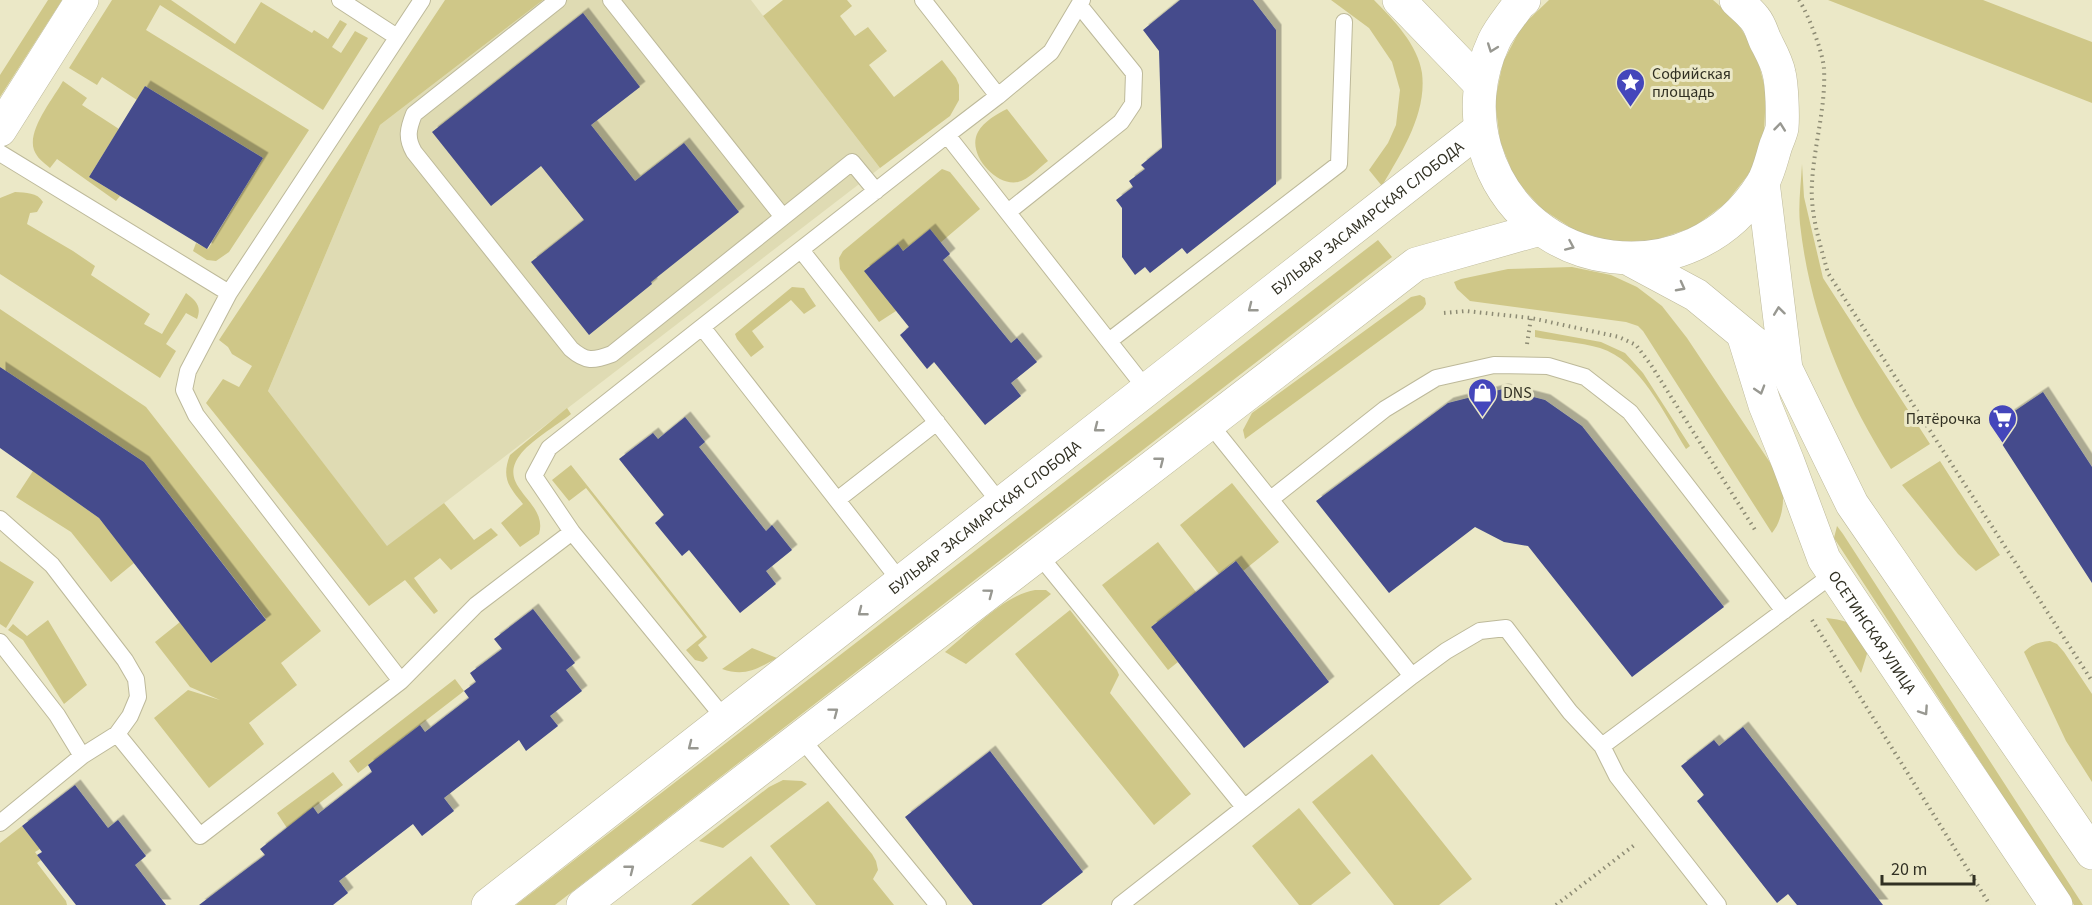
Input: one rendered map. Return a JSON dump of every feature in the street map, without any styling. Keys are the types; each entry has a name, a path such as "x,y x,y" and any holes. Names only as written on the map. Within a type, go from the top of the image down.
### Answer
{"street":[{"path":"0,130 82,0"},
{"path":"1399,0 1480,84"},
{"path":"1422,0 1480,84"},
{"path":"1524,0 1494,41 1480,84 1480,129 1491,168 1511,202 1540,229 1582,252 1629,259 1670,254 1707,239 1739,214 1763,182 1782,129 1779,72 1756,21 1736,0"},
{"name":"БУЛЬВАР ЗАСАМАРСКАЯ СЛОБОДА","path":"488,905 1480,129"},
{"path":"1763,182 1786,369 1852,504 2092,853"},
{"path":"583,905 1416,264 1540,229"},
{"path":"1629,259 1696,294 1786,369"},
{"name":"ОСЕТИНСКАЯ УЛИЦА","path":"1743,334 1765,405 1832,575 2056,905"}],"lane":[{"path":"340,0 397,37"},
{"path":"401,681 196,415 184,390 188,371 229,293 422,0"},
{"path":"558,0 414,114 407,130 409,143 414,152 571,349 581,358 597,360 612,354 852,162 876,191"},
{"path":"611,0 783,217"},
{"path":"923,0 998,96"},
{"path":"725,719 572,532 534,476 549,448 1051,52 1080,3 1134,74 1132,104 1121,122 1008,212"},
{"path":"1109,341 1339,165 1344,22"},
{"path":"947,135 1147,390"},
{"path":"0,153 229,293"},
{"path":"801,250 1001,504"},
{"path":"702,327 901,582"},
{"path":"1271,499 1385,410 1436,378 1494,365 1548,366 1585,377 1630,412 1784,611"},
{"path":"837,500 937,422"},
{"path":"1209,423 1412,676"},
{"path":"0,519 52,565 125,660 136,679 138,697 130,716 117,734 82,756 0,823"},
{"path":"117,734 200,836 401,681 476,605 572,532"},
{"path":"1040,555 1244,807"},
{"path":"1602,746 1832,575"},
{"path":"1120,905 1446,651 1480,631 1506,628 1570,712 1602,746 1617,776 1718,905"},
{"path":"0,642 57,715 82,756"},
{"path":"800,737 938,905"}],"path":[{"path":"1799,0 1807,13 1824,67 1821,120 1812,183 1814,223 1828,273 2092,681"},
{"path":"1556,905 1637,843"}],"shaded area":[{"path":"48,0 62,0 0,97 0,75"},
{"path":"112,0 171,0 235,44 261,2 312,33 314,30 328,39 340,20 347,24 332,47 341,53 355,31 368,38 323,110 160,5 146,30 309,130 229,252 216,261 207,260 193,251 196,243 208,249 263,158 145,86 137,100 102,77 97,85 69,68"},
{"path":"445,0 543,0 380,125 268,391 387,546 444,503 474,540 491,528 498,535 451,570 440,558 414,578 438,611 434,614 405,580 369,606 206,403 223,379 239,387 252,366 232,354 228,347 219,340"},
{"path":"543,0 751,0 880,168 387,547 268,391 380,125"},
{"path":"783,0 847,0 852,6 840,16 855,36 868,27 887,51 869,65 894,97 942,60 959,85 959,100 950,116 880,168 763,16"},
{"path":"1331,0 1374,0 1404,33 1420,63 1422,88 1417,118 1382,186 1369,170 1388,143 1396,125 1400,90 1392,62 1369,28"},
{"name":"Софийская площадь","path":"1549,0 1713,0 1735,19 1756,53 1766,92 1764,133 1751,171 1726,203 1694,227 1655,240 1615,242 1576,231 1542,209 1515,179 1500,141 1495,101 1503,62 1522,26"},
{"path":"1828,0 1983,0 2092,42 2092,103"},
{"path":"63,81 87,98 82,105 119,129 89,177 120,196 116,201 57,159 50,168 34,150 34,133 37,124"},
{"path":"1007,109 1048,161 1030,176 1018,182 1009,182 993,174 985,167 976,149 975,140 980,128 991,118"},
{"path":"1802,164 1804,197 1823,278 1930,444 1891,469 1844,382 1821,321 1812,290 1800,224"},
{"path":"942,169 950,172 980,209 940,243 929,230 903,251 898,245 896,311 879,322 840,269 839,258 843,251"},
{"path":"15,192 34,195 43,202 37,212 30,213 27,224 95,266 91,275 150,314 144,324 162,334 186,293 195,301 199,311 197,319 186,313 166,344 176,351 160,378 0,274 0,198"},
{"path":"1378,240 1392,257 555,905 516,905"},
{"path":"1572,267 1611,275 1637,287 1662,306 1687,338 1781,479 1782,507 1779,521 1772,533 1638,326 1626,322 1470,301 1457,289 1454,282 1508,269"},
{"path":"792,287 804,288 816,306 804,314 791,300 752,331 764,347 751,357 735,334"},
{"path":"1420,295 1425,298 1426,304 1423,309 1245,439 1243,430 1252,413 1411,297"},
{"path":"0,309 146,407 321,631 281,663 297,685 249,723 264,744 209,788 154,718 188,690 220,700 190,687 155,642 180,622 211,663 266,619 144,462 0,367"},
{"path":"1535,330 1601,342 1625,353 1643,373 1690,446 1686,449 1660,405 1639,376 1614,354 1584,344 1535,337"},
{"path":"567,408 571,414 530,445 520,455 514,467 514,477 518,486 537,512 540,522 539,534 520,547 501,523 523,504 508,482 507,463 510,455"},
{"path":"1940,461 2000,555 1976,571 1958,554 1902,485"},
{"path":"571,465 707,637 698,645 708,658 703,662 695,660 686,650 703,636 586,488 569,501 552,480"},
{"path":"33,471 99,518 134,563 111,582 71,532 16,497"},
{"path":"1232,483 1279,542 1243,571 1235,561 1219,574 1180,525"},
{"path":"1837,526 2083,905 2074,905 1834,538"},
{"path":"1158,542 1196,592 1151,627 1178,662 1168,670 1102,585"},
{"path":"0,561 34,582 6,628 0,624"},
{"path":"1046,590 1051,594 966,664 945,652 999,607 1023,593"},
{"path":"1070,610 1117,670 1119,675 1110,693 1191,794 1154,825 1015,654"},
{"path":"1826,618 1851,624 1871,641 1861,673"},
{"path":"48,620 87,685 64,704 23,640 8,630 13,624 27,636"},
{"path":"2050,641 2057,644 2064,652 2092,694 2092,782 2066,741 2024,652 2036,644"},
{"path":"752,648 777,658 744,672 722,669"},
{"path":"455,679 464,691 358,773 349,761"},
{"path":"1372,754 1472,879 1439,905 1394,905 1312,802"},
{"path":"333,772 343,785 287,828 277,813"},
{"path":"783,780 802,781 807,784 723,848 699,841 769,787"},
{"path":"828,801 872,854 878,870 873,879 894,905 816,905 770,846"},
{"path":"1299,808 1351,873 1311,905 1299,905 1252,846"},
{"path":"22,826 40,849 35,852 41,860 37,863 67,905 0,905 0,843"},
{"path":"751,856 790,905 691,905"}],"building":[{"path":"1180,0 1253,0 1276,30 1276,184 1187,254 1182,248 1150,273 1145,267 1135,275 1122,257 1122,208 1116,200 1133,187 1129,181 1145,169 1141,165 1162,148 1159,51 1143,30"},
{"path":"583,13 640,87 591,125 635,181 684,143 739,212 589,335 531,262 584,220 541,166 491,206 432,132"},
{"path":"145,86 263,158 207,249 89,177"},
{"path":"930,229 950,254 943,260 1011,343 1017,338 1037,362 1011,383 1021,396 985,425 934,362 927,369 900,335 909,327 864,271 898,244 903,251"},
{"path":"0,367 144,462 266,620 211,663 99,518 0,448"},
{"path":"1503,389 1545,400 1582,426 1724,607 1632,677 1528,546 1504,542 1475,527 1389,593 1316,501 1448,403"},
{"path":"2043,392 2092,467 2092,583 1991,427"},
{"path":"685,417 705,442 699,447 766,531 772,525 792,550 766,571 776,584 740,613 689,550 682,556 655,523 664,515 619,459 653,433 658,439"},
{"path":"1236,561 1329,682 1244,748 1151,627"},
{"path":"533,609 575,663 566,670 582,691 550,716 558,726 526,751 519,740 444,798 454,811 422,836 413,824 339,881 348,893 333,905 199,905 265,855 260,849 313,807 318,814 372,772 368,765 420,725 425,732 469,698 464,691 476,682 470,673 502,649 494,639"},
{"path":"1743,727 1883,905 1797,905 1788,894 1777,903 1697,801 1704,795 1681,766 1714,740 1719,746"},
{"path":"990,751 1083,872 1041,905 973,905 905,817"},
{"path":"75,785 108,828 118,820 146,856 135,865 166,905 76,905 37,855 42,852 22,826"}],"place":[{"name":"Софийская площадь","path":"1631,108"},
{"name":"DNS","path":"1482,418"},
{"name":"Пятёрочка","path":"2002,444"}]}
